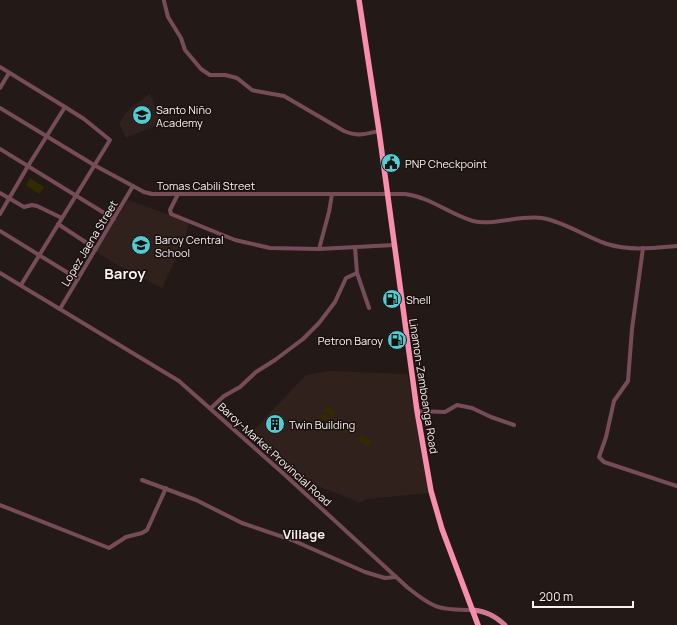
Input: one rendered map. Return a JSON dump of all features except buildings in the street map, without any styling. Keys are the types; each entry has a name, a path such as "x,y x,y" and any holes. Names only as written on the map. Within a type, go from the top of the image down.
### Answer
{"highway":[{"name":"Linamon-Zamboanga Road","path":"359,0 379,131 417,412 434,502 442,529 478,625"}],"main road":[{"path":"472,610 490,614 505,625"}],"street":[{"path":"164,0 168,17 181,38 185,50 204,72 237,78 252,90 271,95 284,96 353,135 379,131"},
{"path":"0,67 84,118 110,140 21,285"},
{"path":"0,88 9,73"},
{"path":"0,214 65,107"},
{"name":"Tomas Cabili Street","path":"0,108 94,165 144,192 152,194 405,194 420,197 473,221 486,223 527,217 544,219 612,245 643,248 677,246"},
{"path":"0,149 114,219"},
{"name":"Lopez Jaena Street","path":"60,309 133,186"},
{"path":"0,193 24,207 32,204 62,218"},
{"path":"178,194 170,210 171,214 235,240 270,248 319,249 394,244"},
{"path":"319,249 329,212 332,194"},
{"path":"58,224 96,249"},
{"path":"0,231 78,279"},
{"path":"355,247 357,273 368,308"},
{"path":"643,248 632,329 628,381 614,400 606,437 599,457 604,462 677,486"},
{"name":"Baroy-Market Provincial Road","path":"0,273 179,381 211,408 411,591 432,606 450,610 472,610"},
{"path":"211,408 224,396 240,386 256,372 303,339 319,323 335,302 346,278 357,273"},
{"path":"417,412 445,412 457,405 472,408 491,417 514,425"},
{"path":"142,480 196,500 242,523 292,540 366,572 385,578 396,577"},
{"path":"0,505 109,548 126,537 142,533 147,530 166,488"}],"shaded area":[{"name":"Santo Niño Academy","path":"150,94 162,123 126,138 119,123 130,108"},
{"path":"30,178 44,187 39,194 26,185"},
{"name":"Baroy Central School","path":"128,200 189,222 185,239 162,288 96,252"},
{"path":"330,371 408,374 428,493 367,499 359,503 289,475 248,436 306,375"},
{"path":"326,406 336,412 333,417 323,411"},
{"path":"322,413 332,419 329,423 319,417"},
{"path":"341,422 352,428 348,434 337,428"},
{"path":"361,435 372,441 369,447 358,440"}],"place":[{"name":"Santo Niño Academy","path":"142,115"},
{"name":"PNP Checkpoint","path":"391,163"},
{"name":"Baroy Central School","path":"141,245"},
{"name":"Shell","path":"392,299"},
{"name":"Petron Baroy","path":"397,340"},
{"name":"Twin Building","path":"275,424"}],"district":[{"name":"Baroy","path":"125,273"},
{"name":"Village","path":"304,534"}]}
